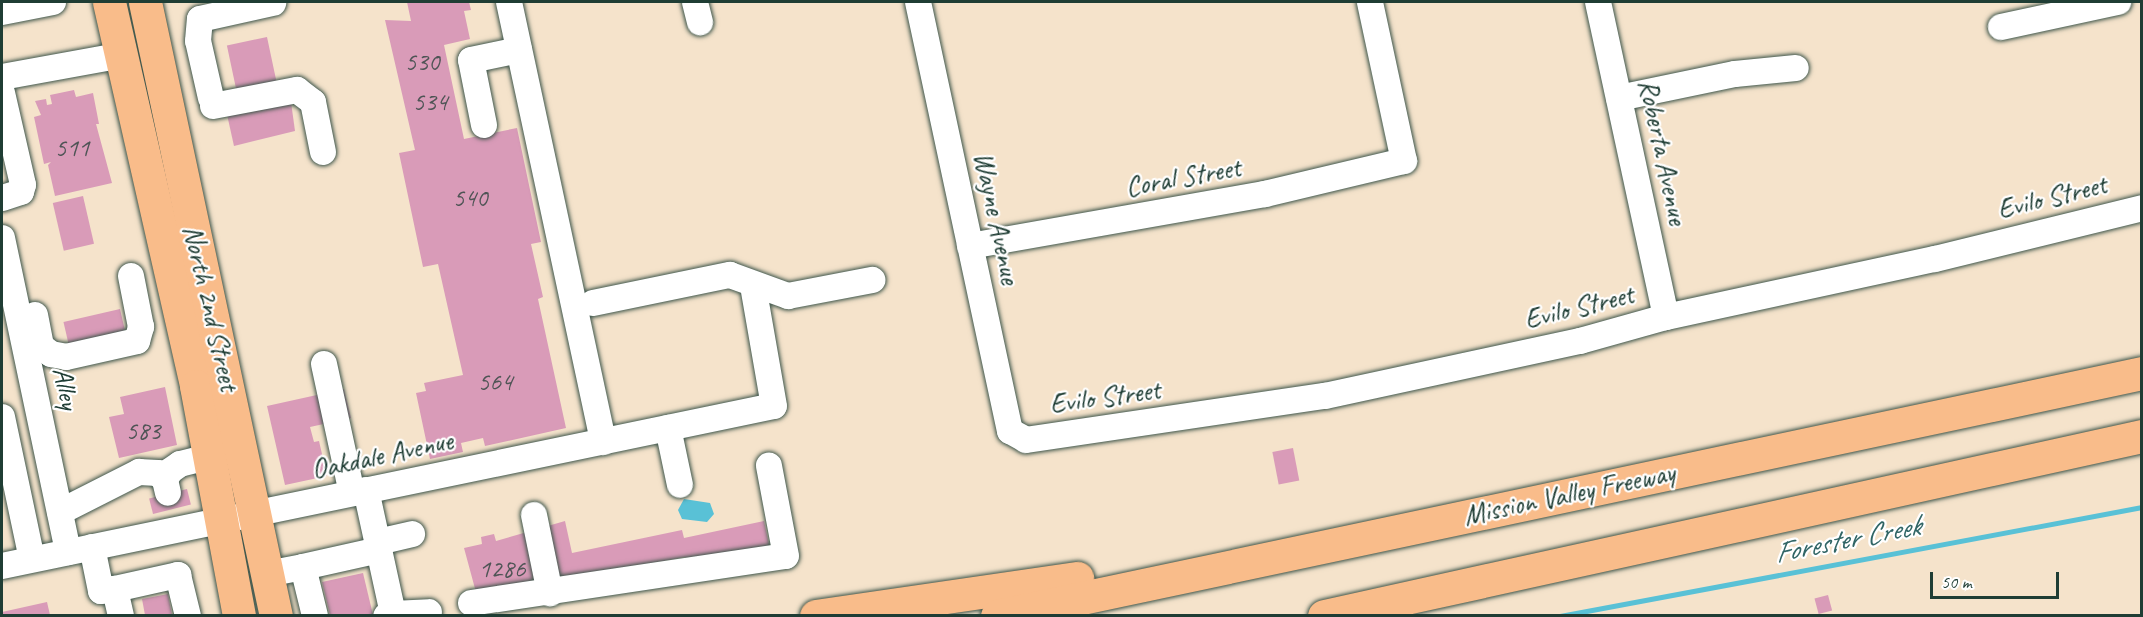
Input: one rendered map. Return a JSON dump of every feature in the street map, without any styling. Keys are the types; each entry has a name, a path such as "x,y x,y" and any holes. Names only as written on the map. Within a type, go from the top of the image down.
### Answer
{"main road":[{"name":"North 2nd Street","path":"109,2 123,55 209,457 239,615"},
{"name":"North 2nd Street","path":"145,2 276,615"},
{"name":"Mission Valley Freeway","path":"997,615 2142,373"},
{"path":"1324,615 2142,436"},
{"path":"816,615 1123,571 1186,574"},
{"path":"1356,615 1425,594"}],"street":[{"path":"2,12 51,2"},
{"path":"509,2 603,442"},
{"name":"Wayne Avenue","path":"918,2 1010,431 1026,440"},
{"name":"Coral Street","path":"970,246 1265,194 1404,161 1370,2"},
{"name":"Roberta Avenue","path":"1598,2 1666,317"},
{"path":"2001,27 2118,2"},
{"path":"273,3 200,19 198,41 212,102 297,90 313,102 323,152"},
{"path":"484,125 471,60 519,50"},
{"path":"2,77 123,55"},
{"path":"1618,98 1735,74 1796,68"},
{"path":"2,93 23,185 21,192 2,198"},
{"name":"Evilo Street","path":"1026,440 1325,396 1580,341 1666,317 1935,259 2142,207"},
{"name":"Alley","path":"2,238 60,512 101,591 115,589"},
{"path":"593,303 730,275 753,286 788,296 872,280"},
{"path":"32,297 41,346 51,354 66,357 138,341 141,327 131,276"},
{"name":"Oakdale Avenue","path":"2,566 80,549 170,503 221,520 774,406 753,286"},
{"path":"324,364 359,492 379,546 390,615 429,612"},
{"path":"2,417 32,559"},
{"path":"668,428 680,484"},
{"path":"170,503 170,471 180,464 209,457"},
{"path":"471,603 786,556 769,466"},
{"path":"60,512 139,472 149,470 170,503"},
{"path":"534,515 550,593"},
{"path":"267,574 303,567 379,546 412,534"},
{"path":"303,567 315,615"},
{"path":"121,615 115,589 178,575 188,615"}],"water":[{"path":"684,499 710,503 714,514 707,522 682,519 678,510"}],"building":[{"path":"407,2 469,2 471,10 464,11 470,39 444,45 464,139 517,128 541,242 531,244 543,297 538,299 566,428 485,446 483,438 461,443 463,452 430,459 416,393 426,391 424,383 463,375 438,264 423,267 399,153 415,150 385,20 411,21"},
{"path":"267,37 277,84 237,92 227,46"},
{"path":"74,90 76,97 93,93 99,124 96,124 112,183 55,196 48,165 51,162 44,164 34,117 41,115 35,101 46,99 47,105 52,104 50,95"},
{"path":"291,102 295,131 234,146 226,110"},
{"path":"83,196 94,244 64,251 53,203"},
{"path":"120,309 127,340 71,353 63,322"},
{"path":"165,387 177,445 119,458 109,417 124,414 120,397"},
{"path":"344,389 351,418 310,427 314,442 319,441 327,476 285,485 267,406"},
{"path":"1293,448 1299,480 1279,484 1272,452"},
{"path":"187,489 191,505 153,514 149,498"},
{"path":"565,521 572,553 682,530 684,538 764,521 770,549 686,566 685,557 477,596 464,548 482,544 481,537 494,534 496,541"},
{"path":"363,573 373,615 330,615 322,582"},
{"path":"168,594 172,615 145,615 142,599"},
{"path":"1828,595 1832,610 1819,614 1814,599"},
{"path":"47,602 50,615 2,615 2,612"}],"waterway":[{"name":"Forester Creek","path":"1560,616 2142,507"}]}
